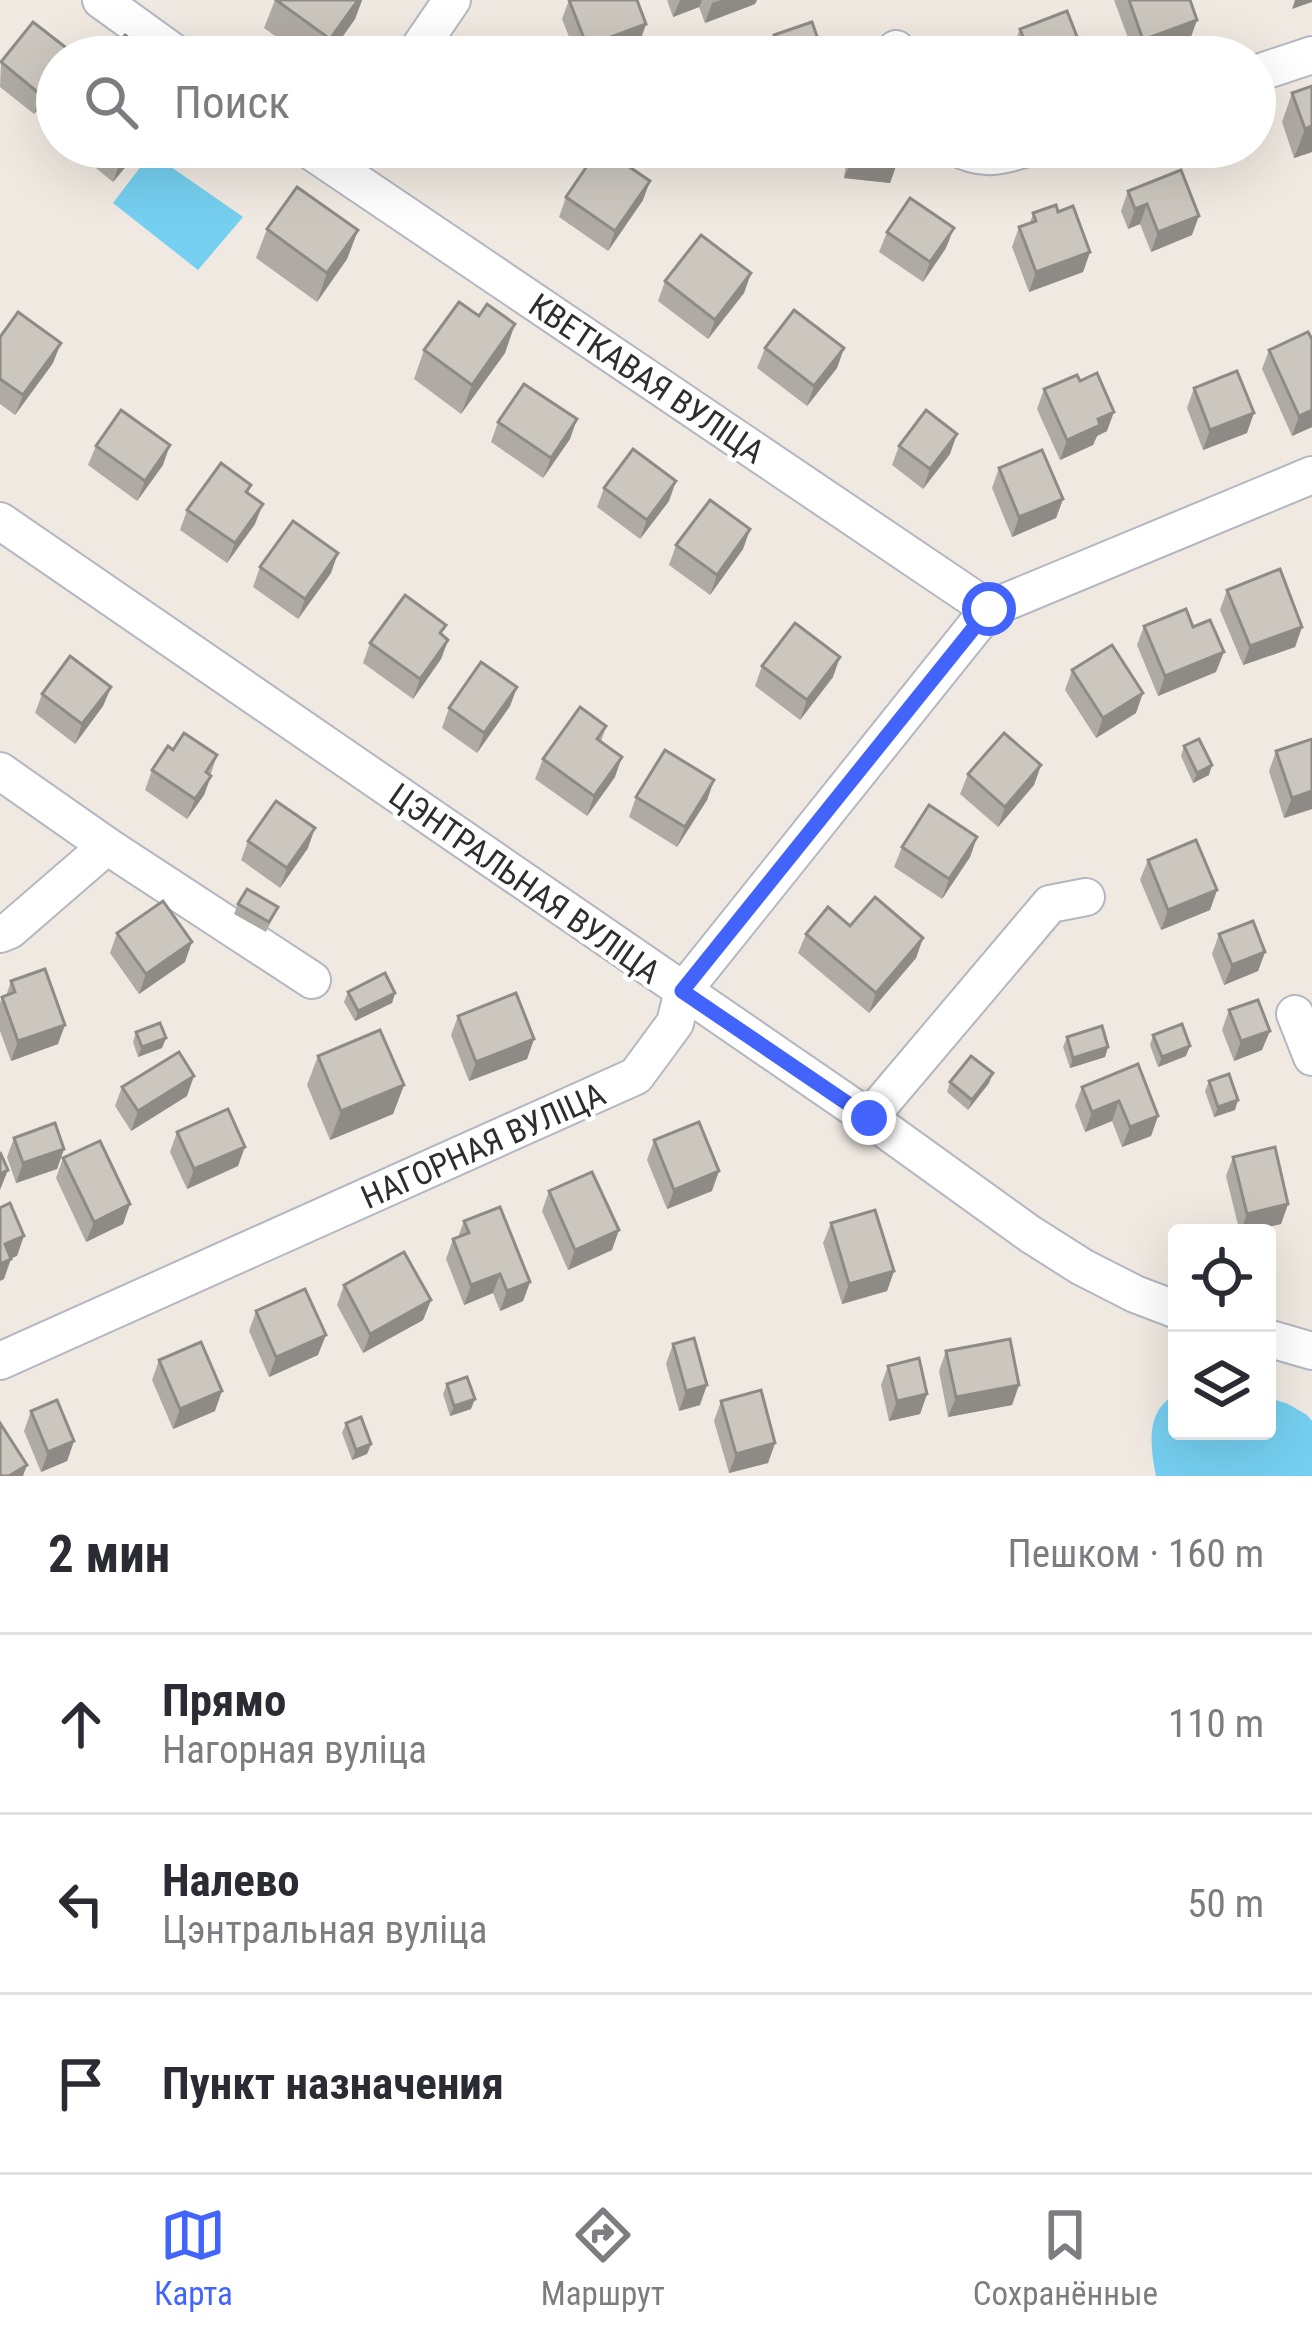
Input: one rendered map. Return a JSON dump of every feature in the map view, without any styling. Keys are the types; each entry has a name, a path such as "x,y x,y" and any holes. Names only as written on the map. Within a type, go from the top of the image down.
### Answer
{"street":[{"path":"101,0 151,36"},
{"path":"427,36 452,0"},
{"path":"1276,67 1312,55"},
{"name":"КВЕТКАВАЯ ВУЛІЦА","path":"358,168 989,609"},
{"name":"НАГОРНАЯ ВУЛІЦА","path":"0,1361 636,1076 675,1023 682,991 989,609 1312,475"},
{"name":"ЦЭНТРАЛЬНАЯ ВУЛІЦА","path":"0,521 869,1118 1030,1234 1135,1294 1168,1307"},
{"path":"0,771 312,980"},
{"path":"0,934 107,846"},
{"path":"869,1118 1050,904 1086,897"},
{"path":"1295,1014 1312,1058"},
{"path":"1276,1341 1312,1352"}],"water":[{"path":"140,168 173,168 243,217 198,270 113,203"},
{"path":"1276,1400 1288,1404 1312,1421 1312,1476 1156,1476 1152,1429 1167,1401 1168,1440 1276,1440"}],"building":[{"path":"276,0 358,0 332,36"},
{"path":"569,0 637,0 646,24 614,36 583,36"},
{"path":"1129,0 1190,0 1197,20 1142,36"},
{"path":"1067,11 1077,36 1023,36 1020,29"},
{"path":"33,22 51,36 36,36 36,91 1,62"},
{"path":"812,22 817,36 774,36"},
{"path":"1312,86 1312,126 1305,129 1292,93"},
{"path":"586,168 631,168 650,181 615,231 566,197"},
{"path":"1181,170 1199,216 1158,232 1147,204 1135,209 1128,191"},
{"path":"297,187 358,230 327,273 267,229"},
{"path":"910,198 954,228 930,262 887,232"},
{"path":"1056,205 1058,212 1073,206 1090,252 1036,272 1019,227 1036,221 1033,213"},
{"path":"701,235 751,273 715,320 665,281"},
{"path":"459,302 479,316 487,304 515,324 472,385 424,350"},
{"path":"794,310 844,348 814,386 765,348"},
{"path":"18,312 61,343 23,395 0,379 0,337"},
{"path":"1308,332 1312,339 1312,410 1299,416 1269,350"},
{"path":"1237,371 1254,413 1210,430 1194,388"},
{"path":"1097,373 1114,412 1098,419 1100,425 1067,440 1044,389 1077,375 1080,381"},
{"path":"524,384 577,419 551,458 498,422"},
{"path":"121,410 170,445 145,481 96,446"},
{"path":"926,410 957,434 930,469 899,446"},
{"path":"633,449 676,481 647,520 604,488"},
{"path":"1042,450 1063,499 1019,517 999,468"},
{"path":"221,463 251,485 246,492 263,504 235,543 187,510"},
{"path":"710,500 750,529 717,575 676,545"},
{"path":"293,521 338,553 305,599 260,567"},
{"path":"1280,569 1302,627 1250,646 1227,590"},
{"path":"405,595 446,625 440,633 448,640 420,679 370,643"},
{"path":"1186,609 1193,627 1210,620 1224,652 1165,676 1144,626"},
{"path":"795,623 840,657 807,700 762,666"},
{"path":"1112,645 1143,693 1103,718 1072,670"},
{"path":"70,656 111,687 82,724 42,694"},
{"path":"481,662 517,687 484,733 449,708"},
{"path":"580,707 606,726 597,739 622,757 594,796 543,759"},
{"path":"184,733 217,755 206,772 211,776 195,799 152,770"},
{"path":"1004,733 1041,765 1005,807 968,774"},
{"path":"1199,739 1212,765 1197,773 1184,746"},
{"path":"1312,739 1312,791 1292,798 1276,751"},
{"path":"665,750 714,780 685,827 636,797"},
{"path":"276,801 315,828 287,868 248,841"},
{"path":"929,805 977,837 949,879 902,847"},
{"path":"1196,840 1217,890 1168,910 1148,860"},
{"path":"247,889 278,907 269,922 238,904"},
{"path":"875,897 923,938 876,993 806,934 828,907 850,926"},
{"path":"163,901 192,942 146,974 117,933"},
{"path":"1253,921 1265,952 1232,965 1219,934"},
{"path":"45,969 65,1025 18,1041 2,997 15,992 11,981"},
{"path":"385,973 395,993 358,1011 348,992"},
{"path":"516,993 534,1039 476,1062 458,1016"},
{"path":"1258,1000 1270,1031 1241,1041 1229,1010"},
{"path":"160,1023 166,1038 142,1047 136,1032"},
{"path":"1182,1024 1190,1046 1162,1057 1153,1035"},
{"path":"1102,1026 1108,1047 1073,1058 1067,1037"},
{"path":"380,1030 404,1085 341,1111 318,1056"},
{"path":"179,1052 194,1076 138,1111 122,1087"},
{"path":"971,1056 993,1073 972,1100 950,1082"},
{"path":"1138,1064 1158,1116 1130,1127 1119,1101 1092,1112 1082,1087"},
{"path":"1229,1074 1238,1100 1218,1107 1209,1081"},
{"path":"228,1109 245,1147 194,1169 177,1132"},
{"path":"699,1122 719,1171 674,1190 654,1140"},
{"path":"55,1123 64,1149 23,1163 14,1138"},
{"path":"100,1141 130,1204 94,1222 63,1158"},
{"path":"1275,1147 1288,1204 1247,1214 1233,1157"},
{"path":"592,1172 619,1230 575,1250 549,1191"},
{"path":"10,1203 24,1236 5,1244 11,1259 0,1264 0,1208"},
{"path":"500,1207 530,1282 507,1291 500,1274 471,1285 453,1239 469,1233 464,1221"},
{"path":"875,1210 894,1271 849,1284 831,1223"},
{"path":"404,1252 431,1300 370,1334 344,1285"},
{"path":"305,1289 326,1335 276,1357 256,1311"},
{"path":"694,1338 707,1385 686,1391 673,1344"},
{"path":"1010,1339 1019,1385 956,1397 946,1351"},
{"path":"201,1342 222,1391 180,1409 159,1360"},
{"path":"919,1358 927,1394 897,1401 888,1366"},
{"path":"467,1377 475,1399 454,1406 447,1384"},
{"path":"761,1390 775,1443 736,1454 721,1401"},
{"path":"57,1400 74,1441 48,1452 31,1411"},
{"path":"361,1417 371,1444 356,1450 346,1423"},
{"path":"0,1423 27,1465 9,1476 0,1476"}],"route":[{"path":"869,1118 682,991 989,609"}]}
